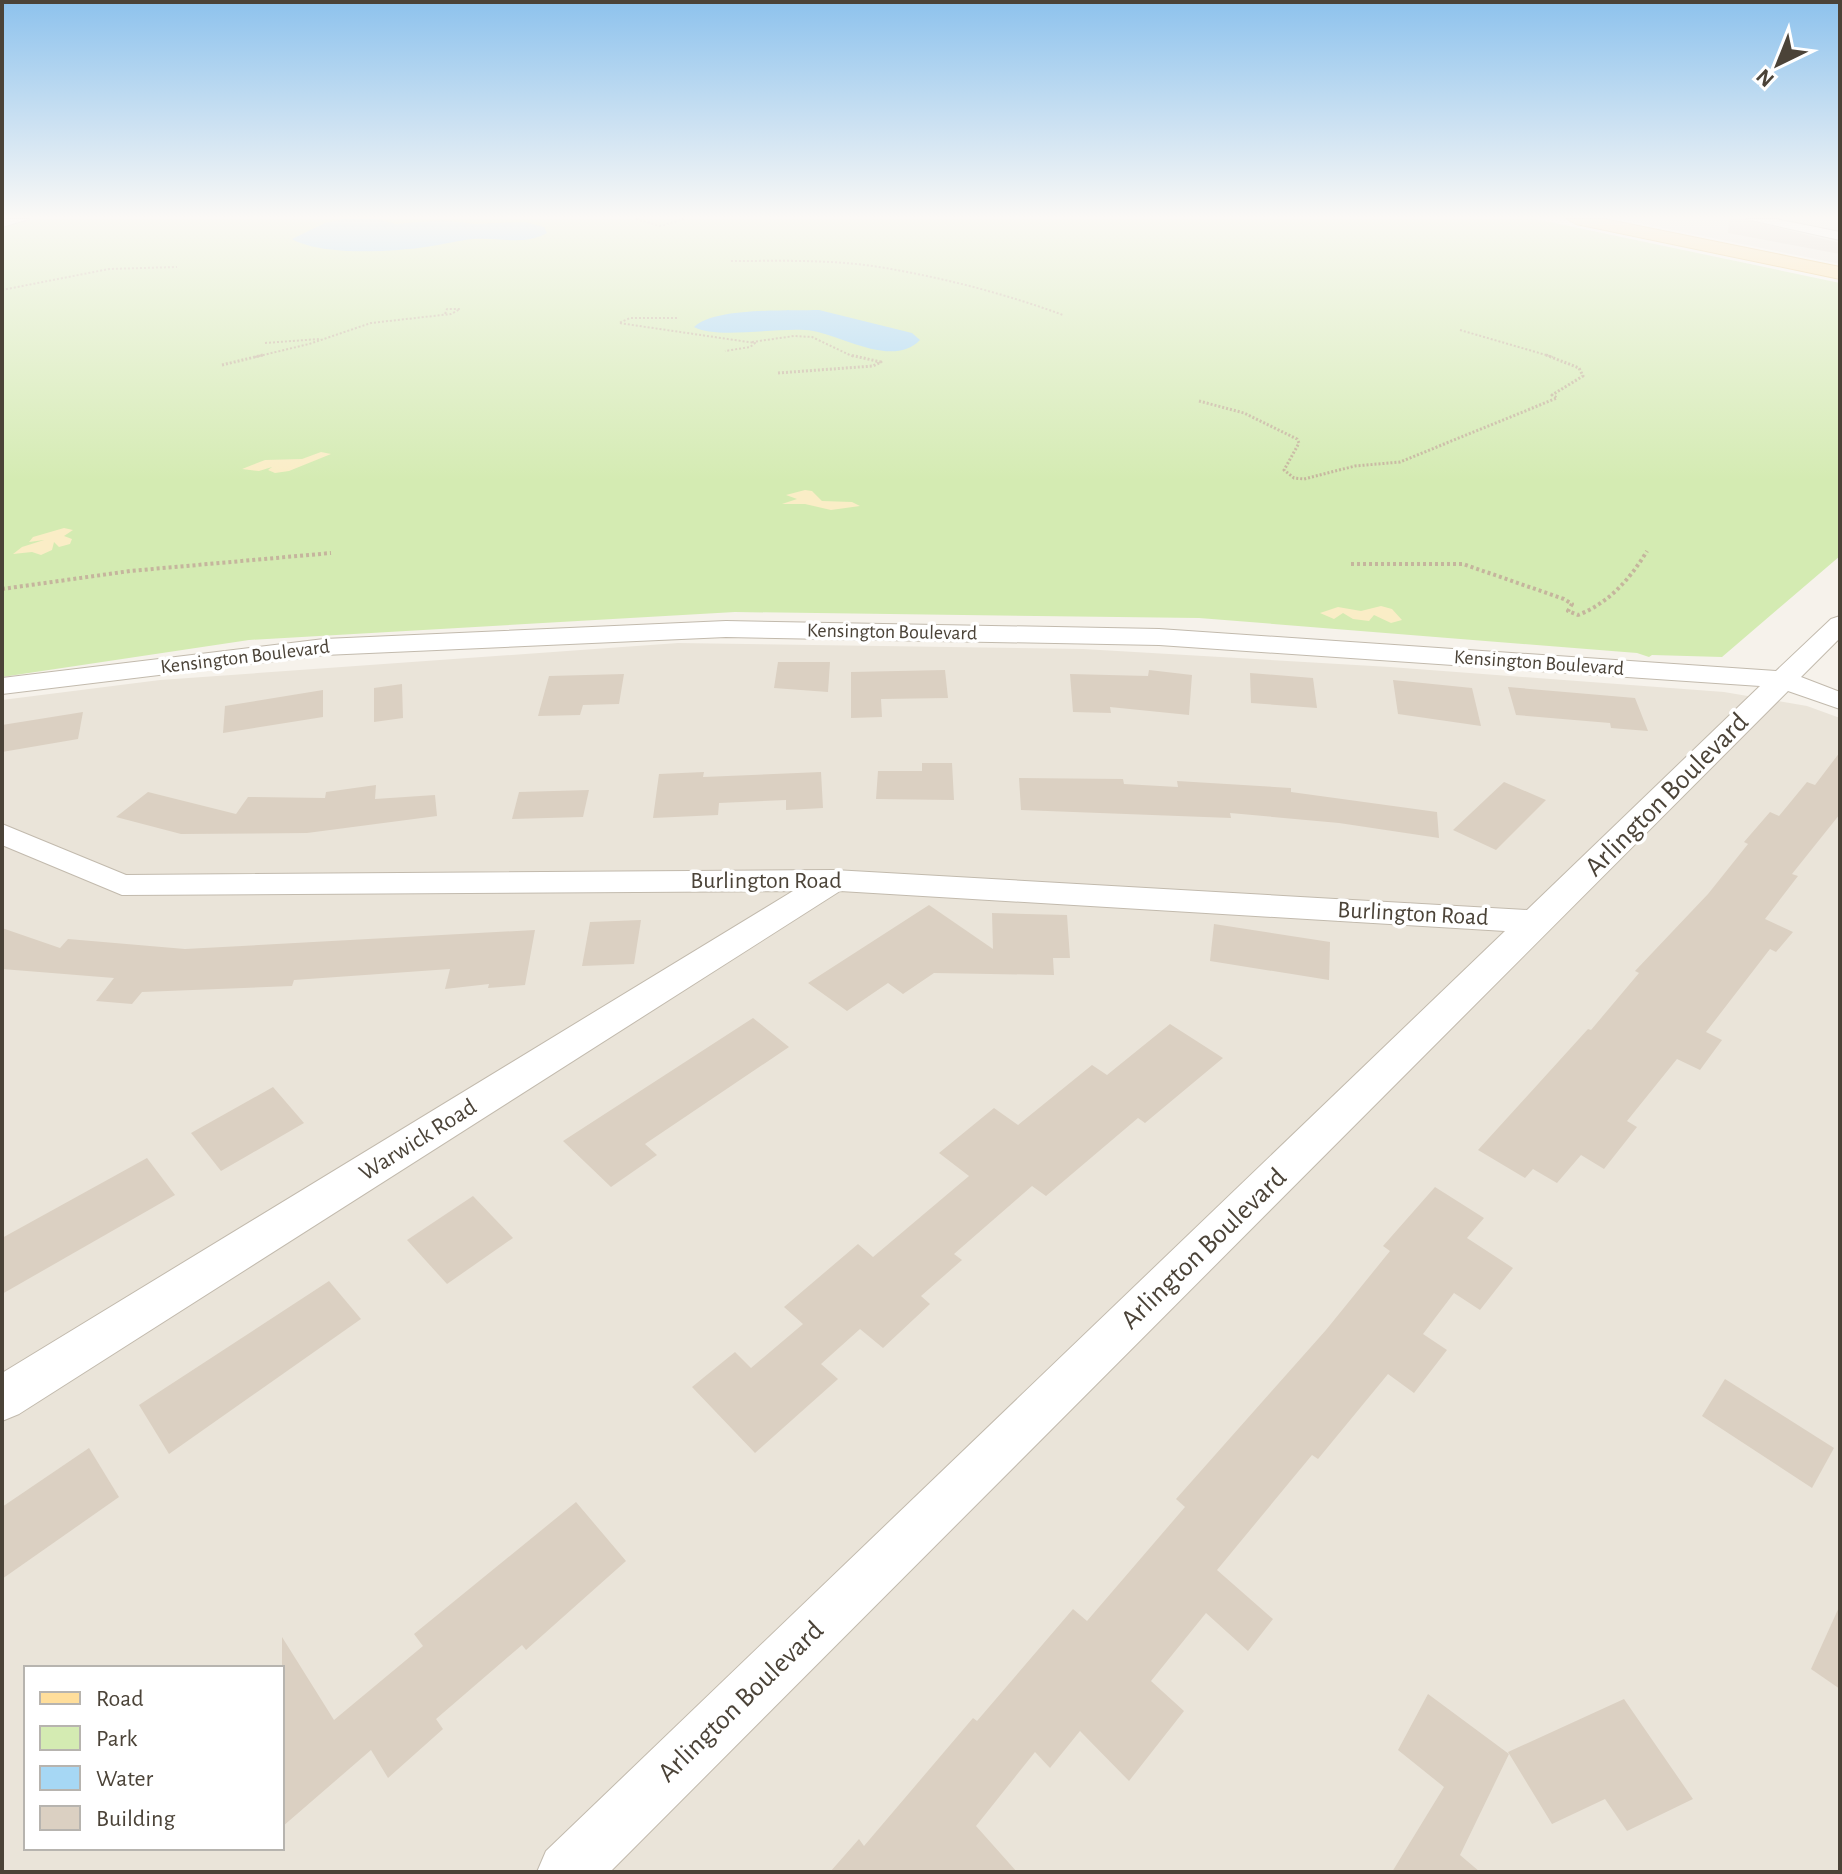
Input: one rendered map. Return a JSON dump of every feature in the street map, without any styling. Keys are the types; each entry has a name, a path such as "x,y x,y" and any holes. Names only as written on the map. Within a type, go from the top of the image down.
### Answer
{"street":[{"name":"Arlington Boulevard","path":"567,1872 1840,624"},
{"name":"Kensington Boulevard","path":"2,686 324,647 726,629 1159,637 1784,680 1840,701"},
{"name":"Burlington Road","path":"2,834 122,885 834,880 1539,922"},
{"name":"Warwick Road","path":"2,1399 834,880"}],"path":[{"path":"1039,306 1063,315"},
{"path":"222,365 336,336 371,323 445,314"},
{"path":"677,318 634,318 619,323 765,343 725,351"},
{"path":"1199,401 1244,413 1297,439 1299,443 1284,470 1294,478 1304,479 1355,466 1400,462 1433,451 1557,398 1552,395 1583,376 1579,368 1566,361 1460,330"},
{"path":"265,343 336,336"},
{"path":"752,342 794,336 812,337 856,358 881,362 873,366 778,373"},
{"path":"750,347 755,344 752,342"},
{"path":"1351,564 1463,564 1564,599 1572,604 1568,611 1578,615 1623,584 1647,551"},
{"path":"2,589 130,571 331,553"}],"shaded area":[{"path":"678,643 1083,649 1390,667 1724,692 1807,706 1840,718 1840,1872 2,1872 2,700 160,680"}],"green space":[{"path":"2,306 1840,306 1840,556 1722,657 1649,657 1637,653 1199,618 735,612 249,640 2,677"}],"sand":[{"path":"321,452 331,454 289,471 275,473 268,470 272,467 259,471 242,469 265,460 302,459"},
{"path":"812,491 822,501 852,502 860,506 831,510 805,504 782,504 797,499 786,495"},
{"path":"64,528 73,530 64,536 72,539 70,544 59,547 54,542 52,550 41,555 32,552 13,554 22,547 44,540 29,542 33,537"},
{"path":"1381,606 1392,609 1402,620 1391,623 1374,615 1369,621 1353,619 1343,613 1334,619 1320,613 1338,607 1361,611"}],"water":[{"path":"819,310 912,333 920,340 909,348 882,351 813,331 734,333 694,327 718,316 735,313"}],"building":[{"path":"778,662 830,662 828,692 774,688"},
{"path":"945,670 948,698 881,699 882,717 851,718 851,672"},
{"path":"1149,670 1192,675 1189,715 1110,707 1111,713 1073,712 1070,674 1148,676"},
{"path":"1250,673 1313,678 1317,708 1251,703"},
{"path":"624,674 619,704 583,705 580,715 538,716 549,676"},
{"path":"1393,680 1472,688 1481,726 1398,714"},
{"path":"402,684 403,718 374,722 374,688"},
{"path":"1508,687 1635,698 1648,731 1611,728 1610,723 1516,715"},
{"path":"323,690 323,717 223,733 225,706"},
{"path":"83,712 78,739 2,752 2,725"},
{"path":"1840,752 1840,814 1792,874 1798,876 1765,919 1793,932 1776,952 1770,949 1706,1032 1722,1040 1700,1070 1677,1059 1627,1121 1637,1127 1604,1169 1581,1155 1557,1183 1533,1169 1525,1178 1478,1150 1588,1029 1591,1030 1639,973 1635,971 1708,894 1748,844 1744,842 1770,812 1779,816 1807,782 1815,785"},
{"path":"922,763 952,763 954,800 876,799 878,771 922,771"},
{"path":"704,772 703,777 821,772 823,808 786,810 786,800 719,803 718,815 653,818 659,774"},
{"path":"1019,778 1123,779 1124,784 1178,787 1177,781 1291,788 1291,792 1437,812 1439,838 1339,823 1230,813 1231,818 1021,810"},
{"path":"1504,782 1546,800 1496,850 1453,830"},
{"path":"376,785 375,799 435,795 437,816 307,833 181,834 116,817 148,792 236,814 248,797 325,798 326,792"},
{"path":"589,790 583,817 512,819 519,792"},
{"path":"929,905 993,949 992,913 1067,915 1070,958 1053,958 1054,975 934,973 903,994 888,983 847,1011 808,983"},
{"path":"641,920 634,964 582,966 590,922"},
{"path":"1214,924 1330,942 1329,980 1210,961"},
{"path":"2,928 60,948 68,939 185,949 535,930 525,985 488,988 489,984 445,989 450,969 294,980 292,986 142,992 132,1004 96,1001 114,978 2,969"},
{"path":"753,1018 789,1047 645,1144 657,1155 611,1187 563,1141"},
{"path":"1170,1024 1223,1058 1145,1123 1138,1118 1046,1196 1032,1186 954,1254 962,1260 921,1296 930,1304 883,1348 860,1329 821,1364 838,1379 755,1453 692,1387 735,1352 751,1368 803,1324 784,1307 858,1244 873,1257 969,1176 939,1153 994,1108 1018,1125 1092,1065 1107,1075"},
{"path":"273,1087 304,1123 221,1171 191,1133"},
{"path":"147,1158 175,1195 2,1294 2,1238"},
{"path":"1435,1187 1484,1218 1467,1238 1513,1268 1480,1310 1454,1293 1423,1334 1447,1350 1414,1393 1388,1374 1318,1459 1312,1455 1217,1570 1273,1619 1248,1651 1206,1613 1151,1681 1184,1711 1129,1781 1080,1731 1050,1768 1035,1752 976,1826 1017,1872 830,1872 859,1839 864,1846 973,1718 977,1721 1073,1609 1087,1621 1185,1507 1176,1499 1326,1330 1390,1251 1383,1246"},
{"path":"473,1196 513,1238 447,1284 407,1240"},
{"path":"329,1281 361,1319 169,1454 139,1405"},
{"path":"1725,1379 1834,1448 1812,1488 1702,1416"},
{"path":"89,1448 119,1497 2,1579 2,1507"},
{"path":"576,1502 626,1561 526,1650 522,1645 436,1719 443,1729 388,1778 371,1750 284,1825 282,1637 334,1720 423,1646 414,1634"},
{"path":"1840,1605 1840,1689 1811,1669"},
{"path":"1428,1694 1509,1754 1460,1855 1480,1872 1392,1872 1444,1787 1398,1750"},
{"path":"1624,1699 1693,1799 1627,1831 1605,1799 1552,1824 1508,1752"}]}
